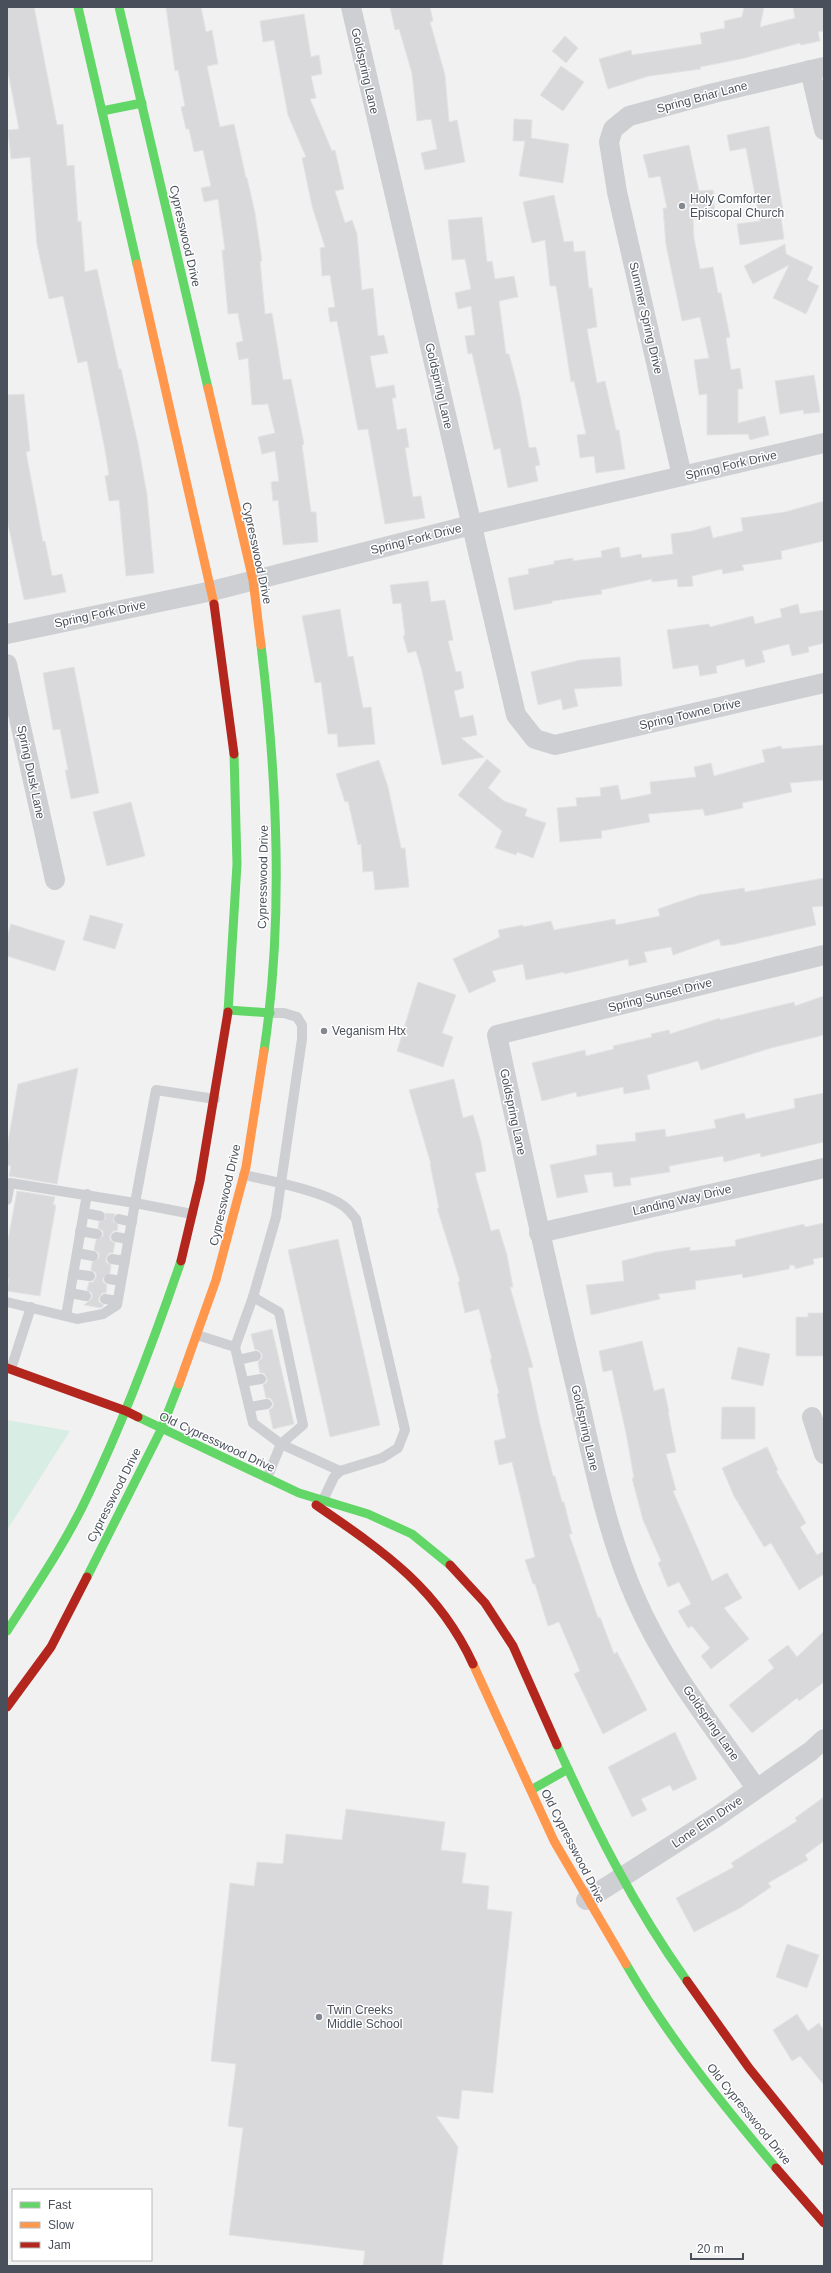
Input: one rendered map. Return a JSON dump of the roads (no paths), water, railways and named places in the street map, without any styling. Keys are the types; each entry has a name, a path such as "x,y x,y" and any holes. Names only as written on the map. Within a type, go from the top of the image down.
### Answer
{"main road":[{"name":"Cypresswood Drive","path":"7,1631 51,1562 89,1494 126,1412 161,1321 183,1254 215,1099 228,1010 237,864 234,748 212,591 78,7"},
{"name":"Cypresswood Drive","path":"7,1707 51,1646 160,1430 197,1335 218,1273 244,1175 270,1013 275,901 275,800 269,710 253,580 119,7"},
{"path":"102,111 142,103"},
{"path":"228,1010 270,1013"},
{"name":"Old Cypresswood Drive","path":"9,1369 126,1412 160,1430 299,1493 368,1514 412,1534 450,1565 485,1603 512,1646 620,1878 707,2011 749,2068 824,2162"},
{"name":"Old Cypresswood Drive","path":"299,1493 376,1546 427,1592 461,1639 554,1841 586,1900 633,1977 687,2057 739,2124 816,2208 824,2223"},
{"path":"531,1790 568,1769"}],"street":[{"name":"Goldspring Lane","path":"351,7 516,716 535,739 555,745"},
{"path":"817,68 824,130"},
{"name":"Spring Briar Lane","path":"612,159 609,142 613,129 629,116 714,93 817,68"},
{"name":"Summer Spring Drive","path":"612,159 617,192 682,476"},
{"name":"Spring Fork Drive","path":"7,634 212,591 471,525 824,443"},
{"name":"Spring Dusk Lane","path":"7,664 55,880"},
{"name":"Spring Towne Drive","path":"555,745 824,683"},
{"name":"Spring Sunset Drive","path":"497,1035 824,955"},
{"name":"Goldspring Lane","path":"497,1035 539,1233 603,1503 634,1597 667,1660 756,1788"},
{"name":"Landing Way Drive","path":"539,1233 824,1168"},
{"path":"812,1417 824,1454"},
{"name":"Lone Elm Drive","path":"586,1900 718,1816 811,1751 824,1739"}],"lane":[{"path":"270,1013 284,1013 298,1017 302,1025 302,1039 276,1218 253,1297 235,1346 253,1423 281,1444 340,1471"},
{"path":"7,1302 77,1318 103,1314 117,1305 156,1090 215,1099"},
{"path":"244,1175 282,1183 331,1199 346,1207 356,1219 405,1430 398,1448 382,1458 340,1471 334,1477 322,1500"},
{"path":"7,1200 10,1183 87,1194 192,1214"},
{"path":"66,1316 87,1194"},
{"path":"84,1213 100,1216"},
{"path":"119,1219 132,1222"},
{"path":"80,1231 97,1234"},
{"path":"116,1237 128,1239"},
{"path":"77,1253 93,1256"},
{"path":"112,1259 125,1261"},
{"path":"73,1274 90,1276"},
{"path":"108,1279 121,1281"},
{"path":"70,1294 86,1296"},
{"path":"253,1297 279,1312 282,1351 292,1399 302,1425 281,1444 267,1478"},
{"path":"105,1299 118,1301"},
{"path":"9,1369 31,1307"},
{"path":"197,1335 235,1346"},
{"path":"238,1360 256,1356"},
{"path":"244,1382 261,1379"},
{"path":"250,1407 267,1404"}],"place":[{"name":"Holy Comforter Episcopal Church","path":"682,206"},
{"name":"Veganism Htx","path":"324,1031"},
{"name":"Twin Creeks Middle School","path":"319,2017"}]}
